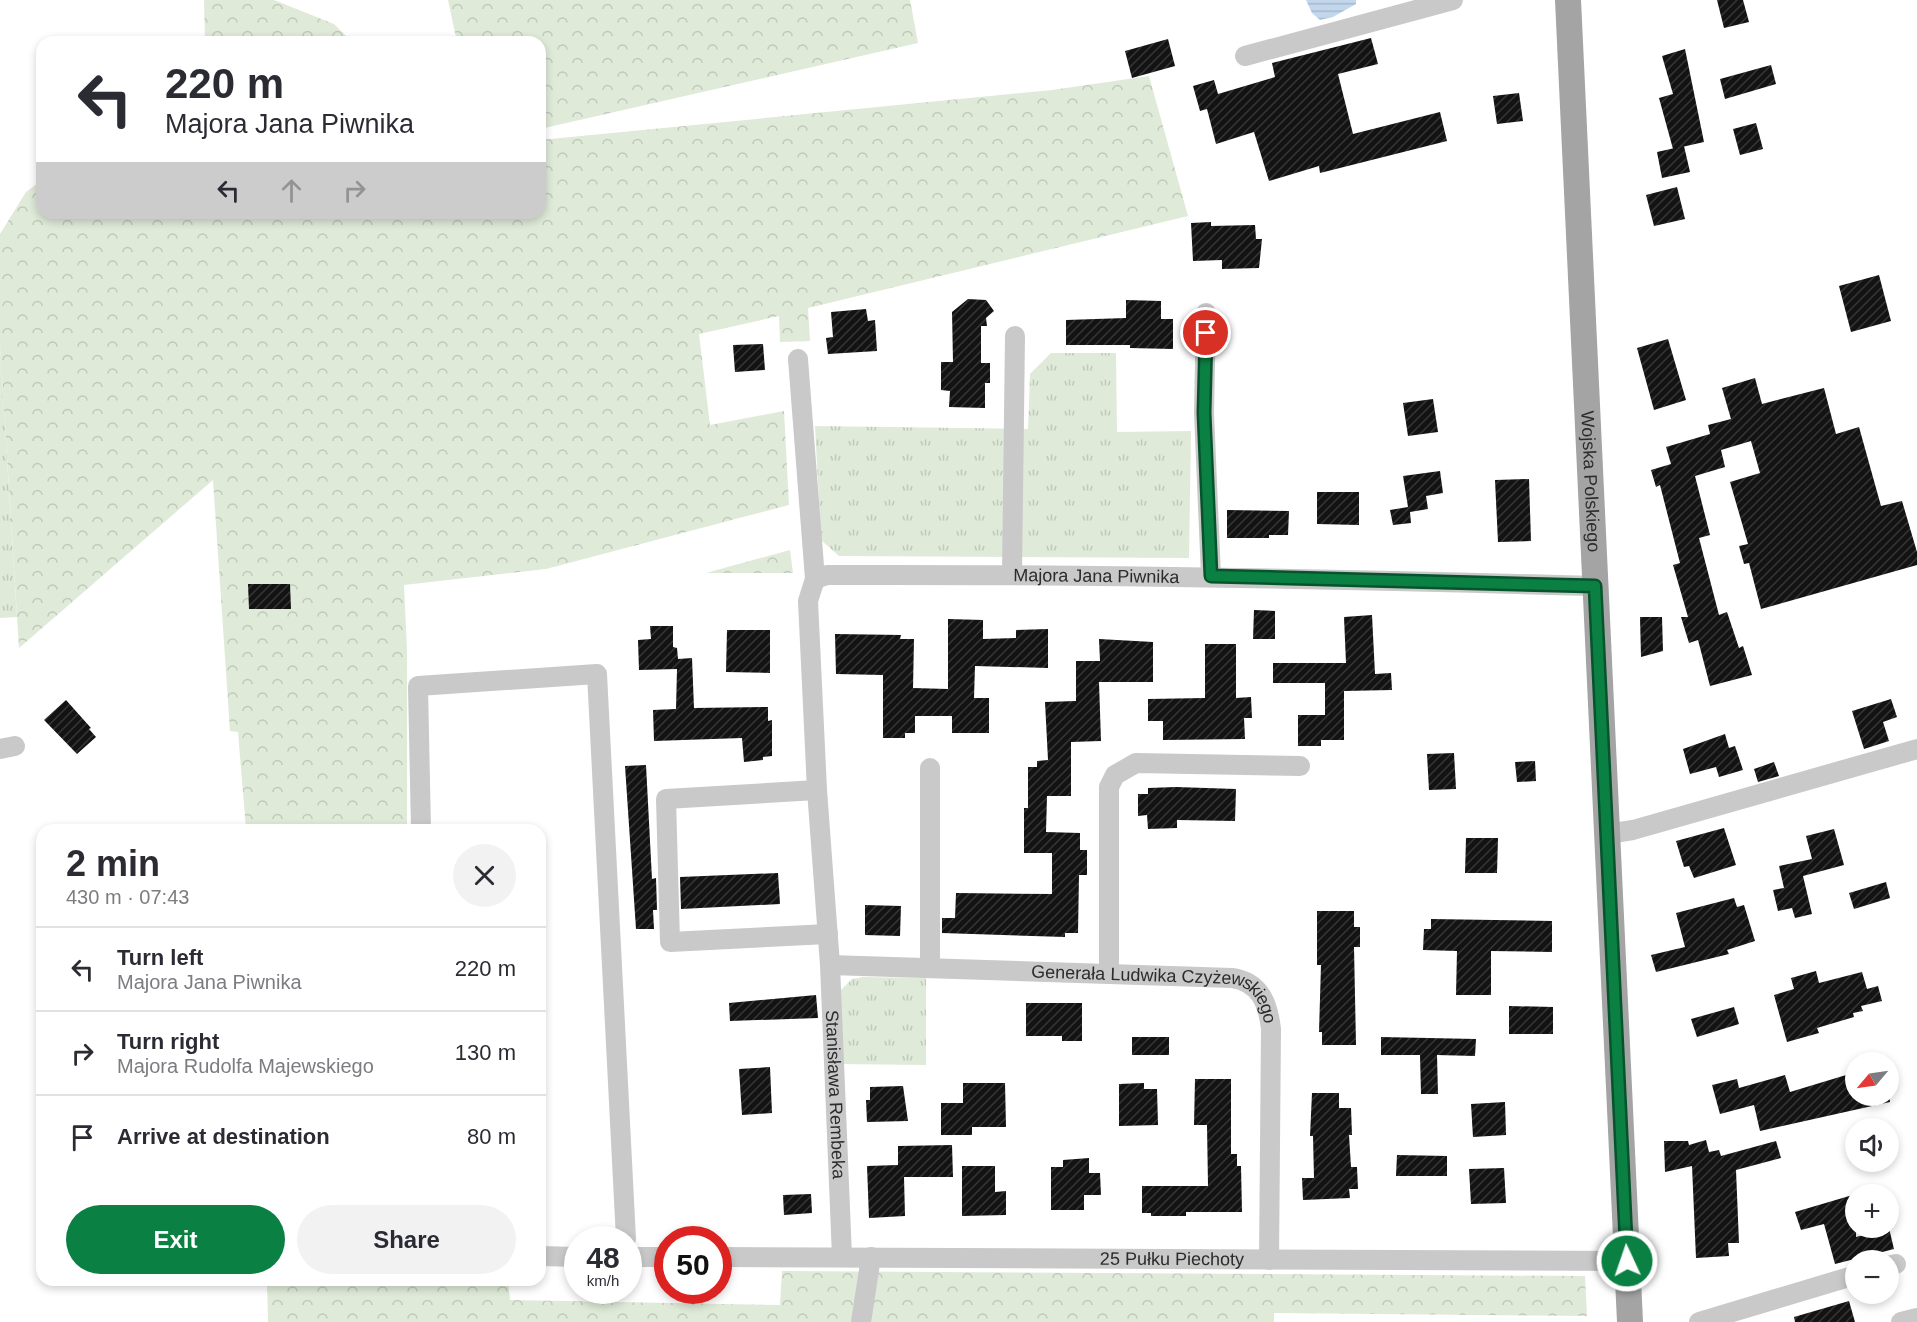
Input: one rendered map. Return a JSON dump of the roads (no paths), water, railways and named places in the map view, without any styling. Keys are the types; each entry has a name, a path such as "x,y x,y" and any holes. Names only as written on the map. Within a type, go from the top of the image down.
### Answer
{"main road":[{"name":"Wojska Polskiego","path":"1568,0 1630,1322"}],"street":[{"path":"1245,56 1453,0"},
{"path":"1206,313 1204,413 1211,576"},
{"path":"1012,574 1015,336"},
{"name":"Stanisława Rembeka","path":"798,359 815,579 808,601 817,790 830,965 842,1257"},
{"name":"Majora Jana Piwnika","path":"815,579 827,575 1012,574 1211,576 1595,586"},
{"path":"421,824 418,686 597,674 625,1226"},
{"path":"1606,834 1633,830 1917,748"},
{"path":"1108,973 1109,787 1115,775 1136,763 1300,766"},
{"path":"930,768 930,968"},
{"path":"817,790 666,799 670,942 828,934"},
{"name":"Generała Ludwika Czyżewskiego","path":"830,965 1232,978 1251,983 1261,995 1271,1029 1269,1260"},
{"path":"546,1256 564,1257"},
{"name":"25 Pułku Piechoty","path":"732,1257 1627,1261"},
{"path":"861,1322 871,1257"},
{"path":"1699,1322 1845,1278"},
{"path":"1901,1322 1917,1318"}],"water":[{"path":"1306,0 1356,0 1356,4 1333,17 1320,20 1312,13"}]}
